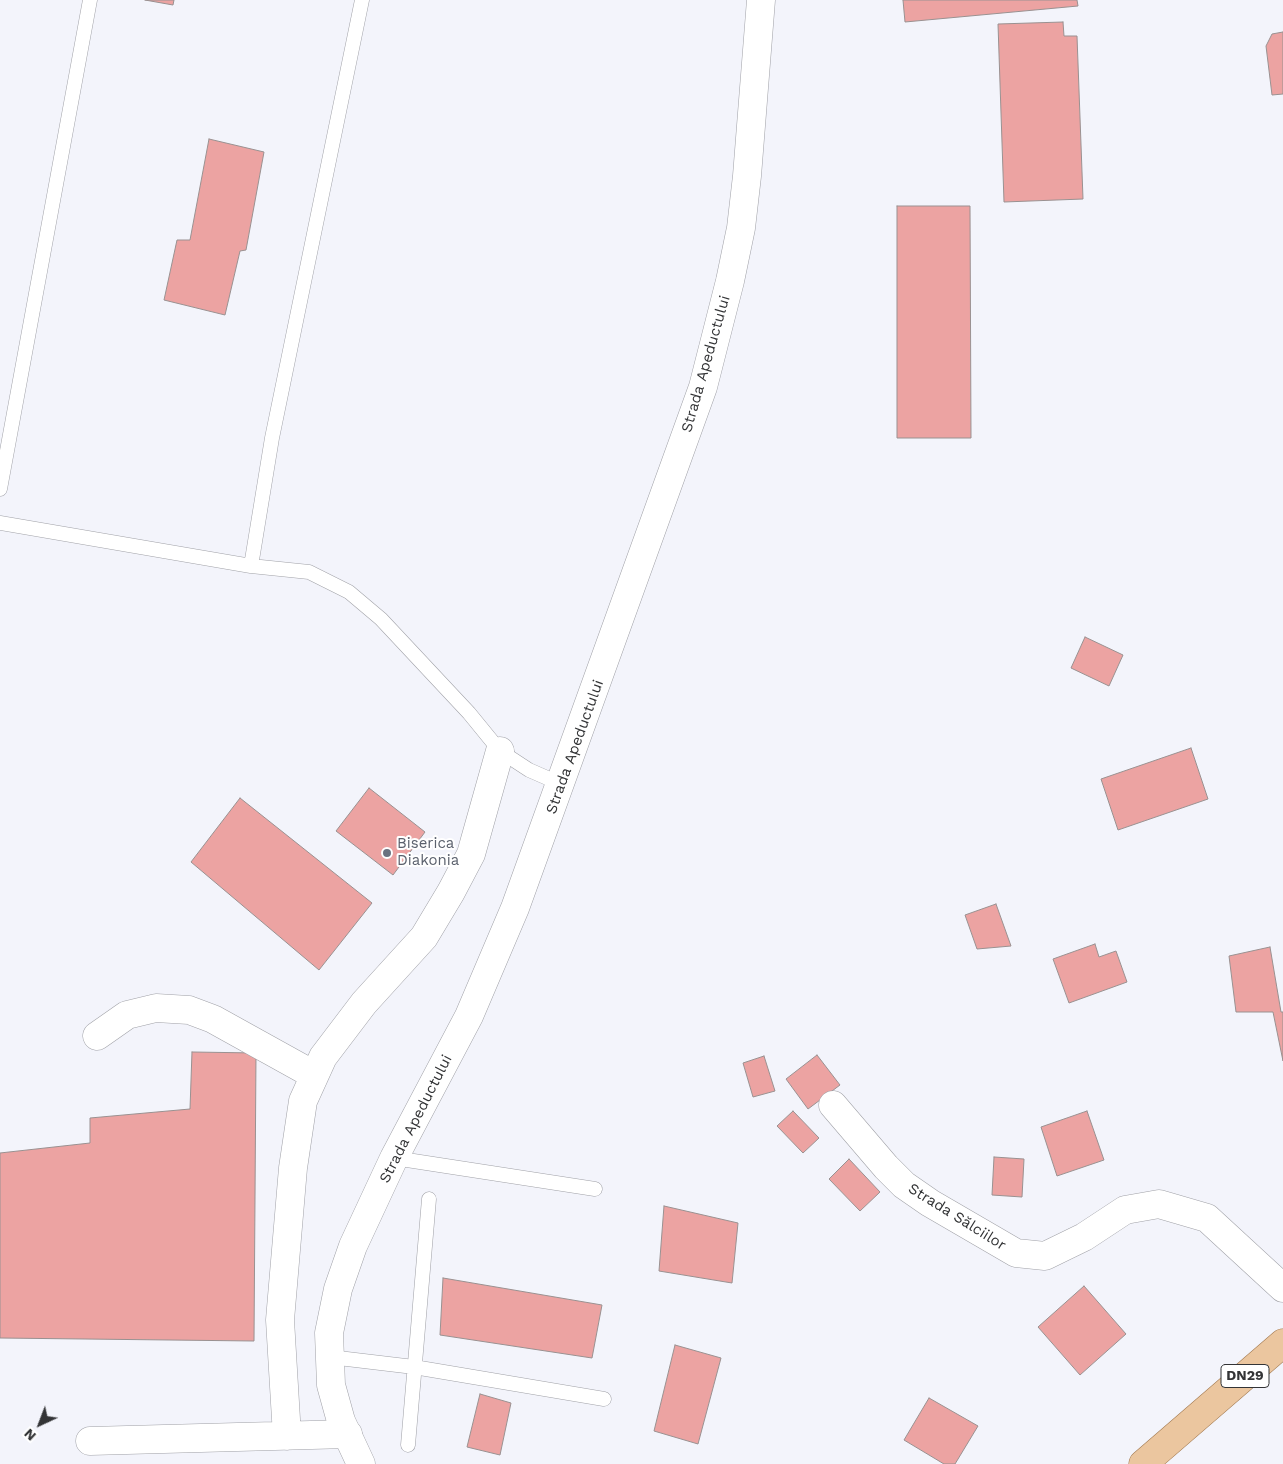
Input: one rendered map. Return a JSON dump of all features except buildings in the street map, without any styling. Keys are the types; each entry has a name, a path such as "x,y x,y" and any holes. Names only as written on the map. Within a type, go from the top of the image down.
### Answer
{"main road":[{"name":"DN29","path":"1143,1464 1283,1343"}],"street":[{"name":"Strada Apeductului","path":"361,1464 341,1421 331,1385 328,1333 338,1289 353,1246 394,1158 469,1016 515,908 702,387 717,335 741,228 761,0"},
{"path":"287,1436 280,1320 293,1168 303,1101 323,1057 364,1003 424,937 451,892 471,854 500,751"},
{"path":"96,1036 127,1015 156,1008 189,1010 212,1018 314,1075"},
{"name":"Strada Sălciilor","path":"833,1105 886,1167 904,1185 930,1203 1016,1252 1045,1256 1084,1237 1125,1210 1159,1204 1207,1218 1283,1288"},
{"path":"90,1441 348,1434"}],"lane":[{"path":"0,489 90,0"},
{"path":"251,566 272,438 362,0"},
{"path":"0,523 251,566 308,572 349,592 382,619 500,751 529,770 561,784"},
{"path":"394,1158 595,1189"},
{"path":"408,1445 429,1199"},
{"path":"330,1357 414,1367 604,1399"}],"place":[{"name":"Biserica Diakonia","path":"387,853"}]}
